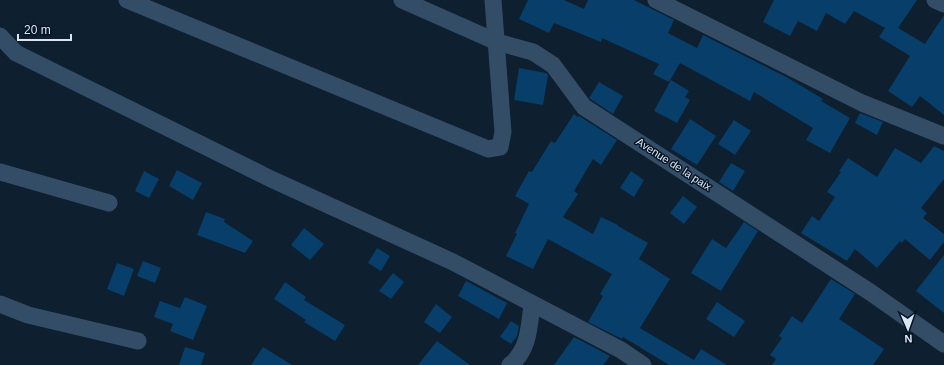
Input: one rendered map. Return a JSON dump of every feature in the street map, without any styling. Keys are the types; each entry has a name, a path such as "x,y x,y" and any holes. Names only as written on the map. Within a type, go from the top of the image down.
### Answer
{"street":[{"path":"127,0 488,149 500,146 503,132 493,0"},
{"name":"Avenue de la paix","path":"402,0 497,42 532,52 553,65 584,107 870,292 944,344"},
{"path":"656,0 862,103 944,136"},
{"path":"935,0 944,4"},
{"path":"0,36 16,53 271,179 453,262 532,305 621,350 643,365"},
{"path":"0,172 109,203"},
{"path":"0,304 28,315 138,341"},
{"path":"510,365 518,358 528,337 532,305"}],"building":[{"path":"528,0 564,0 584,9 588,0 634,0 674,20 668,33 697,48 703,35 788,78 823,99 821,101 850,118 830,153 806,140 813,128 754,92 750,101 680,63 669,82 653,74 659,64 602,38 601,42 554,23 549,33 519,19"},
{"path":"774,0 917,0 898,28 925,44 944,15 944,115 920,96 912,107 888,91 910,56 879,37 885,28 854,11 845,24 826,13 817,31 798,21 790,36 763,22"},
{"path":"519,68 546,73 548,75 543,105 514,100"},
{"path":"671,80 689,91 685,97 690,100 677,123 654,111"},
{"path":"599,82 623,96 613,114 589,98"},
{"path":"860,113 883,122 877,135 855,123"},
{"path":"574,114 617,140 601,165 593,159 574,191 578,194 563,217 593,234 601,217 618,225 648,243 639,259 670,279 640,328 694,360 701,349 727,365 669,365 623,337 622,339 588,322 603,296 600,294 612,274 548,239 533,269 506,256 529,204 515,196 529,171 532,172 551,141 555,143"},
{"path":"690,119 716,136 697,165 671,149"},
{"path":"734,120 751,131 735,155 718,144"},
{"path":"934,146 944,151 944,179 921,208 927,213 923,218 944,234 944,242 930,260 905,239 902,243 900,241 877,268 855,249 847,261 801,233 812,216 819,221 835,197 827,192 841,172 839,171 848,158 877,177 895,148 921,163"},
{"path":"731,163 745,171 733,191 719,182"},
{"path":"177,170 202,183 193,200 169,186"},
{"path":"144,171 159,179 149,198 135,191"},
{"path":"631,171 644,180 634,197 620,188"},
{"path":"683,196 697,207 684,224 670,213"},
{"path":"206,212 225,219 224,222 253,241 245,253 197,235"},
{"path":"744,222 758,231 721,291 691,273 712,239 726,248"},
{"path":"304,228 324,244 310,260 291,245"},
{"path":"377,248 390,256 381,271 368,263"},
{"path":"944,255 944,313 916,291"},
{"path":"143,261 161,268 155,283 137,276"},
{"path":"117,263 134,269 124,296 107,289"},
{"path":"393,273 404,282 391,299 379,291"},
{"path":"831,279 855,294 839,319 884,349 873,365 772,365 776,359 770,355 782,338 779,336 792,316 802,323"},
{"path":"466,281 507,303 499,319 458,296"},
{"path":"285,282 306,297 304,300 345,325 335,341 304,322 306,320 274,299"},
{"path":"185,297 207,306 193,340 170,331 173,324 154,317 160,301 180,308"},
{"path":"717,302 745,321 734,337 706,319"},
{"path":"436,304 452,317 440,333 424,322"},
{"path":"511,321 519,326 517,336 511,344 500,337"},
{"path":"574,337 610,356 603,365 554,365"},
{"path":"437,341 470,365 418,365"},
{"path":"185,347 205,353 201,365 179,365"},
{"path":"263,347 292,365 251,365"}]}
